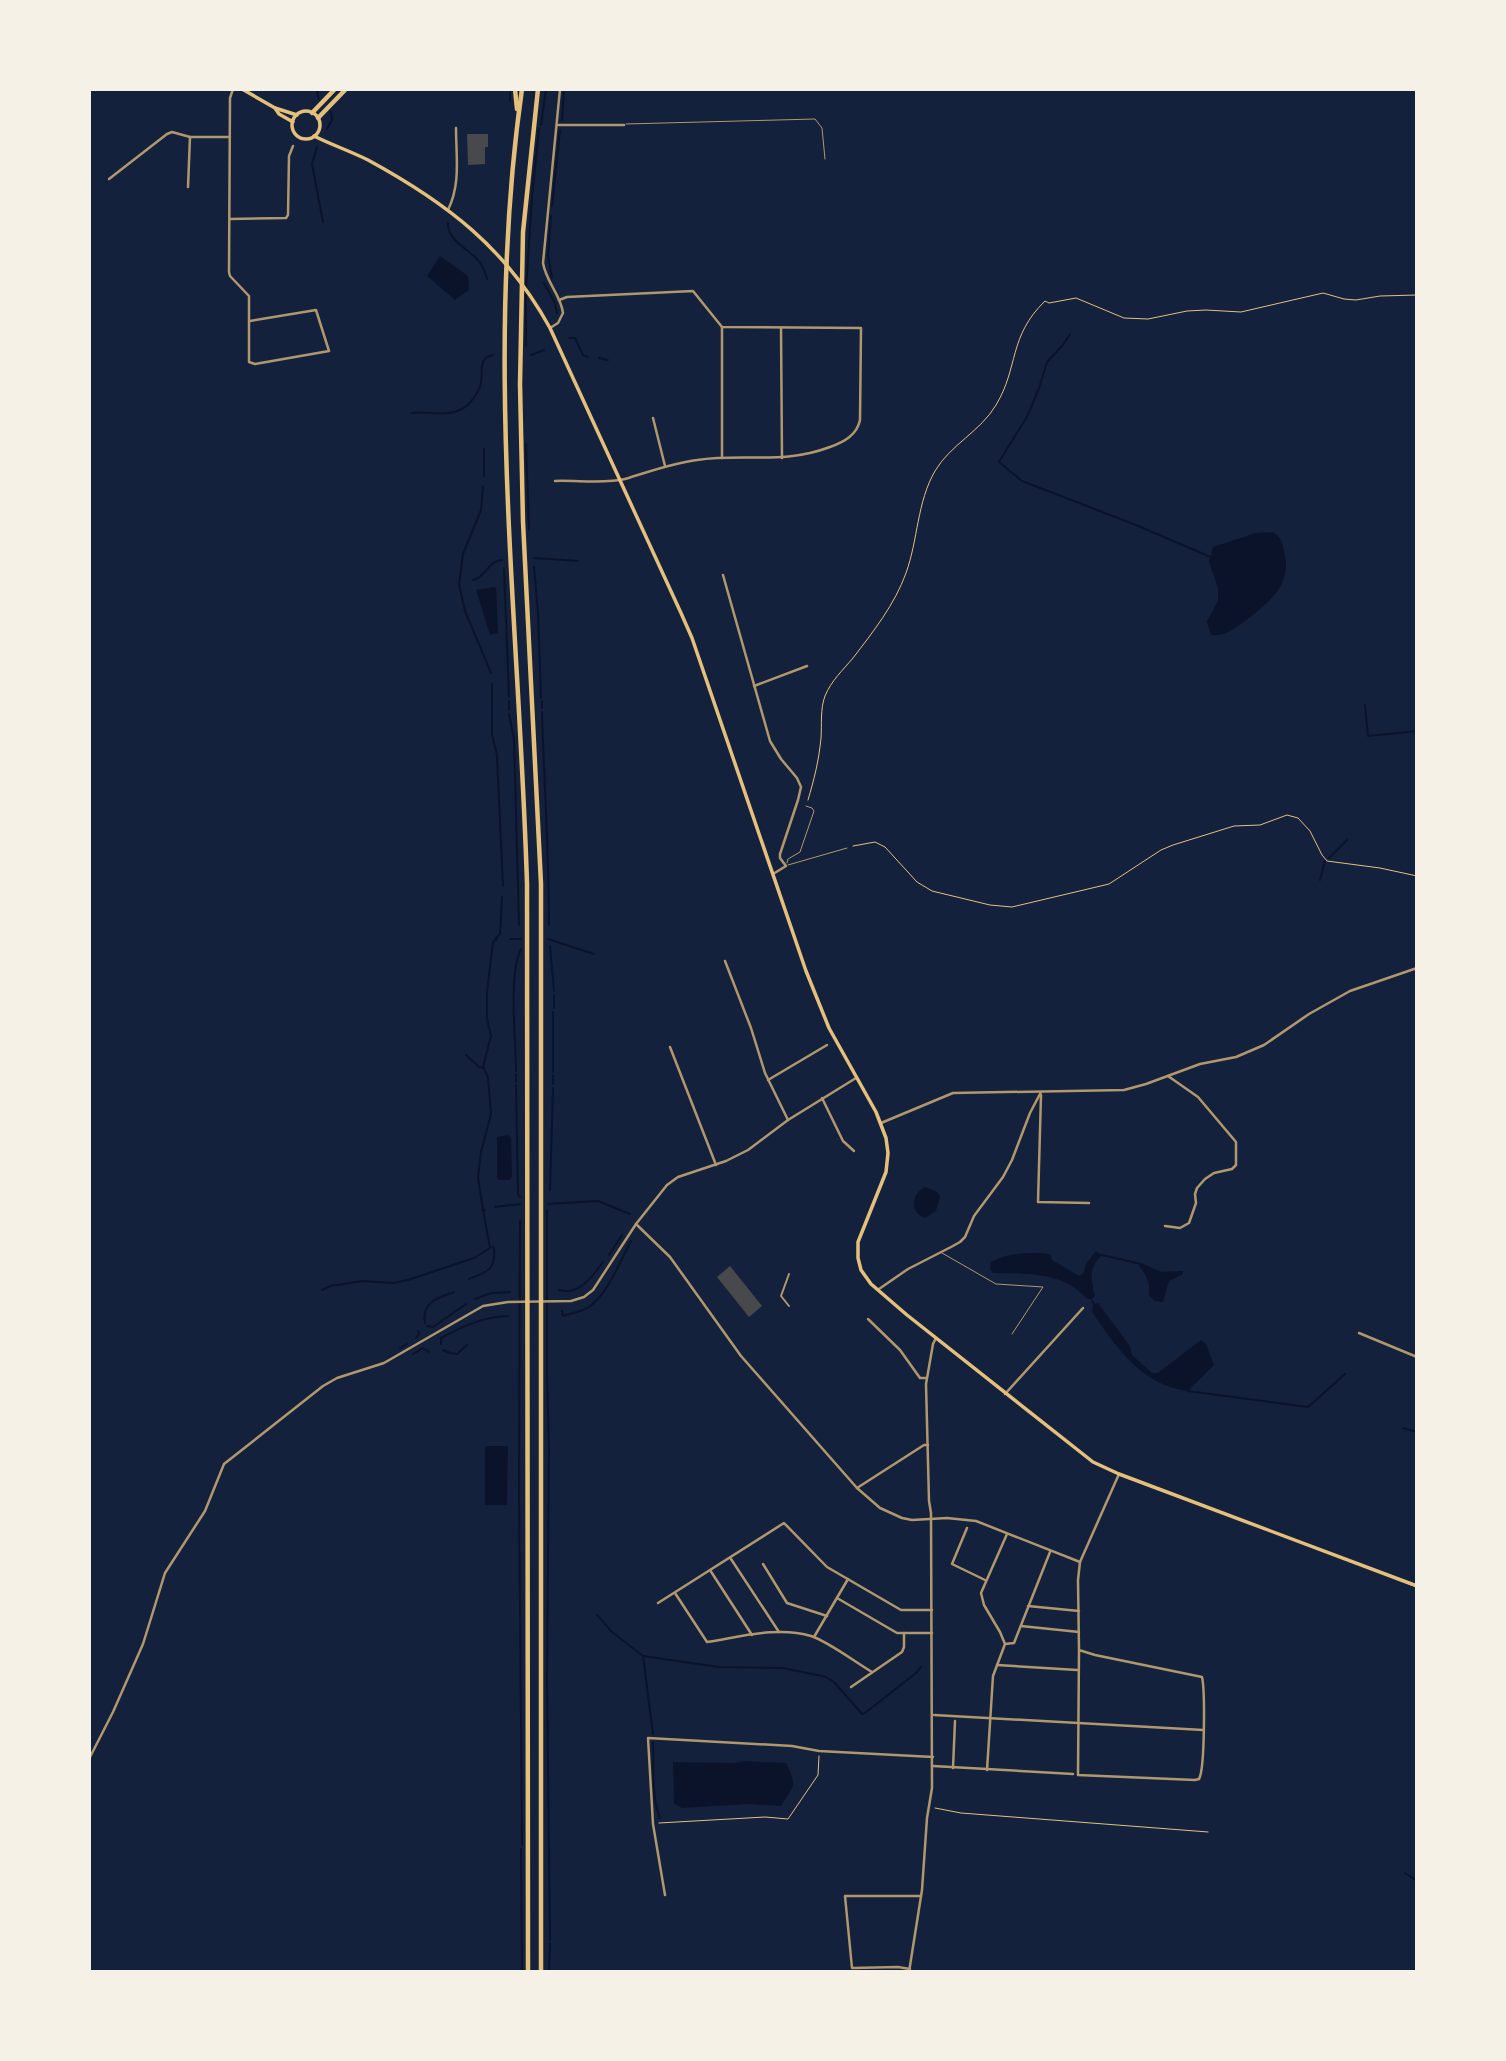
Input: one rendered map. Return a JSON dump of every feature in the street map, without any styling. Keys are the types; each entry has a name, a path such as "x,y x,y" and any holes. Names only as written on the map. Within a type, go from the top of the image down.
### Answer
{"highway":[{"path":"312,113 335,89"},
{"path":"318,118 346,89"},
{"path":"515,89 517,119"},
{"path":"522,89 508,223 505,372 509,521 524,791 528,995 528,1972"},
{"path":"538,89 523,232 520,384 524,536 539,836 541,1972"}],"main road":[{"path":"242,89 275,108 297,115"},
{"path":"275,108 279,114 293,122"},
{"path":"306,111 312,113 320,124 318,131 307,139 300,137 295,132 293,122 297,115 306,111"},
{"path":"318,131 330,142"},
{"path":"314,136 377,165 448,210 493,248 532,298 550,328 692,638 824,1018 881,1123 887,1143 887,1166 860,1235 857,1253 868,1280 936,1338 1084,1456 1103,1468 1417,1586"}],"street":[{"path":"233,89 230,98 229,272 249,296 249,362 255,364 329,351 316,310 250,321"},
{"path":"550,328 561,320 563,313 543,263 560,89"},
{"path":"556,125 624,124"},
{"path":"448,210 456,187 456,128"},
{"path":"109,179 167,134 178,132 190,137 230,137"},
{"path":"188,187 190,137"},
{"path":"229,219 286,218 289,156 293,146"},
{"path":"559,300 567,297 693,291 722,327 722,458"},
{"path":"555,481 620,480 665,466 698,460 782,459 814,453 837,444 852,436 858,429 861,328 722,327"},
{"path":"780,328 782,459"},
{"path":"653,418 665,466"},
{"path":"723,575 770,741 801,787 780,854 786,866 773,874"},
{"path":"754,686 807,666"},
{"path":"725,961 768,1080 788,1120"},
{"path":"881,1123 953,1093 1124,1090 1146,1084 1200,1064 1236,1057 1264,1045 1309,1014 1350,991 1417,968"},
{"path":"768,1080 827,1045"},
{"path":"670,1047 716,1165"},
{"path":"1165,1226 1180,1228 1189,1223 1196,1203 1197,1188 1214,1173 1235,1168 1237,1145 1198,1097 1168,1076"},
{"path":"89,1759 143,1644 165,1573 205,1511 223,1464 323,1386 337,1378 384,1363 483,1306 495,1303 572,1301 584,1297 593,1290 636,1224 667,1185 678,1177 716,1165 748,1150 788,1120 856,1078"},
{"path":"1041,1092 1038,1202 1089,1203"},
{"path":"878,1290 908,1269 965,1237 974,1216 1012,1160 1041,1092"},
{"path":"822,1098 843,1141 854,1152"},
{"path":"636,1224 670,1257 741,1356 857,1488 880,1508 890,1514 912,1520 961,1519 982,1524 1080,1563"},
{"path":"789,1274 781,1296 789,1306"},
{"path":"1006,1394 1083,1308"},
{"path":"868,1319 900,1350 920,1378 926,1378"},
{"path":"1359,1333 1417,1357"},
{"path":"920,1896 845,1896 852,1968 898,1967 910,1970 920,1896 933,1766 931,1520 926,1378 936,1338"},
{"path":"857,1488 928,1445"},
{"path":"1079,1650 1202,1677 1203,1769 1199,1779 1078,1775 1077,1670 1080,1563 1119,1474"},
{"path":"658,1603 784,1523 827,1567 901,1610 932,1610"},
{"path":"967,1528 952,1564 986,1581"},
{"path":"987,1770 993,1676 1005,1644 984,1605 981,1593 1007,1534"},
{"path":"1005,1644 1014,1643 1050,1552"},
{"path":"730,1558 779,1632"},
{"path":"763,1564 787,1603 827,1616"},
{"path":"710,1570 752,1636"},
{"path":"814,1637 848,1579"},
{"path":"675,1592 707,1642 789,1632 814,1637 872,1672"},
{"path":"837,1598 894,1632 932,1633"},
{"path":"1028,1606 1079,1611"},
{"path":"1021,1626 1079,1632"},
{"path":"851,1687 904,1650 904,1633"},
{"path":"997,1665 1077,1670"},
{"path":"933,1715 1203,1730"},
{"path":"953,1768 956,1721"},
{"path":"665,1895 653,1824 648,1738 933,1757"},
{"path":"933,1766 1073,1774"}],"lane":[{"path":"624,124 815,119 822,128 825,159"},
{"path":"806,806 812,807 814,811 800,852 788,859 786,866 847,848"},
{"path":"940,1252 996,1284 1043,1287 1012,1334"}],"path":[{"path":"806,806 818,764 824,698 900,589 923,503 934,473 946,457 987,419 1008,382 1019,337 1027,321 1045,301 1049,303 1076,298 1124,318 1148,320 1187,311 1241,312 1324,293 1356,300 1417,295"},
{"path":"847,848 875,842 885,847 918,882 932,891 990,905 1012,907 1110,884 1173,845 1234,826 1260,825 1287,815 1298,818 1310,831 1327,861 1417,876"},
{"path":"653,1824 765,1817 788,1819 818,1775 819,1751"},
{"path":"929,1806 961,1813 1208,1832"}],"water":[{"path":"440,256 468,276 469,290 455,300 427,276"},
{"path":"1273,532 1282,542 1285,555 1285,575 1282,583 1265,605 1236,628 1226,633 1211,635 1207,621 1218,601 1218,588 1209,562 1213,547 1256,533"},
{"path":"494,587 498,633 490,635 476,590"},
{"path":"508,1135 511,1138 512,1177 510,1180 499,1180 497,1137"},
{"path":"925,1187 936,1191 940,1196 936,1211 925,1218 916,1212 914,1203 917,1194"},
{"path":"1096,1251 1102,1255 1094,1264 1092,1279 1095,1296 1092,1299 1095,1304 1098,1303 1130,1346 1132,1355 1152,1373 1158,1373 1201,1340 1206,1344 1214,1365 1188,1391 1157,1381 1132,1363 1092,1312 1091,1299 1087,1299 1067,1283 1044,1276 993,1273 990,1269 991,1262 1005,1256 1043,1253 1050,1254 1052,1260 1079,1276 1083,1274 1086,1264"},
{"path":"1141,1263 1162,1272 1183,1271 1183,1274 1169,1281 1163,1302 1155,1301 1149,1295 1147,1280 1139,1266"},
{"path":"485,1446 508,1446 507,1505 485,1505"},
{"path":"673,1762 786,1763 793,1786 781,1806 750,1804 682,1808 674,1804"}],"building":[{"path":"467,134 488,134 485,164 468,165"},
{"path":"730,1266 762,1306 749,1317 717,1277"}],"waterway":[{"path":"319,99 317,92 320,89"},
{"path":"510,89 510,101"},
{"path":"541,125 546,89"},
{"path":"562,120 564,89"},
{"path":"327,129 332,120 331,112"},
{"path":"526,289 539,128"},
{"path":"552,206 560,130"},
{"path":"317,147 312,164 323,222"},
{"path":"551,216 548,255 552,278"},
{"path":"448,223 451,234 478,260 487,279"},
{"path":"544,283 555,303 557,313"},
{"path":"526,294 526,346"},
{"path":"1070,334 1047,362 1028,415 999,462 1022,481 1213,558"},
{"path":"569,338 575,338 583,355 588,357"},
{"path":"531,355 544,350"},
{"path":"412,413 450,413 465,407 479,389 483,362 493,355"},
{"path":"599,358 608,360"},
{"path":"526,444 529,530"},
{"path":"484,449 484,476"},
{"path":"483,486 481,510 463,554 459,584 465,611 491,673"},
{"path":"534,558 578,561"},
{"path":"473,580 481,576 493,563 502,560"},
{"path":"534,567 541,698"},
{"path":"504,568 509,697"},
{"path":"492,684 492,735 497,755 503,886"},
{"path":"509,701 509,710"},
{"path":"542,701 542,708"},
{"path":"1365,705 1368,736 1417,731"},
{"path":"542,712 549,925"},
{"path":"509,714 514,739 519,925"},
{"path":"1329,858 1347,840"},
{"path":"1320,880 1325,861"},
{"path":"495,939 500,934 502,897"},
{"path":"483,1067 491,1036 487,1019 487,992 493,942 497,939"},
{"path":"510,939 521,939"},
{"path":"548,939 594,954"},
{"path":"550,946 554,991"},
{"path":"516,1071 514,991 517,960 521,949"},
{"path":"554,995 554,1008"},
{"path":"553,1012 553,1072"},
{"path":"466,1055 479,1067 484,1068 488,1078 491,1114 481,1152 478,1177 485,1210"},
{"path":"516,1074 516,1082"},
{"path":"553,1075 553,1084"},
{"path":"516,1085 520,1197"},
{"path":"550,1190 553,1088"},
{"path":"548,1204 598,1201 630,1214"},
{"path":"495,1207 520,1204"},
{"path":"322,1290 330,1286 362,1281 394,1283 474,1258 490,1248 483,1210"},
{"path":"547,1210 550,1940"},
{"path":"520,1220 522,1845"},
{"path":"609,1255 622,1235"},
{"path":"562,1311 563,1316 589,1307 596,1301 608,1286 631,1241"},
{"path":"469,1279 492,1266 492,1247"},
{"path":"1102,1255 1141,1264"},
{"path":"559,1290 579,1287 590,1279 603,1262"},
{"path":"425,1323 424,1316 428,1306 454,1292"},
{"path":"475,1299 491,1293 510,1292"},
{"path":"427,1326 433,1327 466,1304"},
{"path":"441,1344 441,1338 465,1326 481,1320 508,1316"},
{"path":"416,1338 418,1331"},
{"path":"400,1348 407,1344"},
{"path":"443,1350 457,1354 467,1345"},
{"path":"413,1354 423,1348 429,1352"},
{"path":"1188,1391 1308,1407 1345,1374"},
{"path":"1403,1428 1417,1432"},
{"path":"597,1615 612,1632 643,1656 653,1734"},
{"path":"643,1656 719,1667 783,1668 826,1677 834,1682 862,1714 921,1667"},
{"path":"653,1742 654,1791 660,1818"},
{"path":"521,1849 522,1972"},
{"path":"1405,1873 1417,1881"},
{"path":"549,1972 550,1943"}]}
